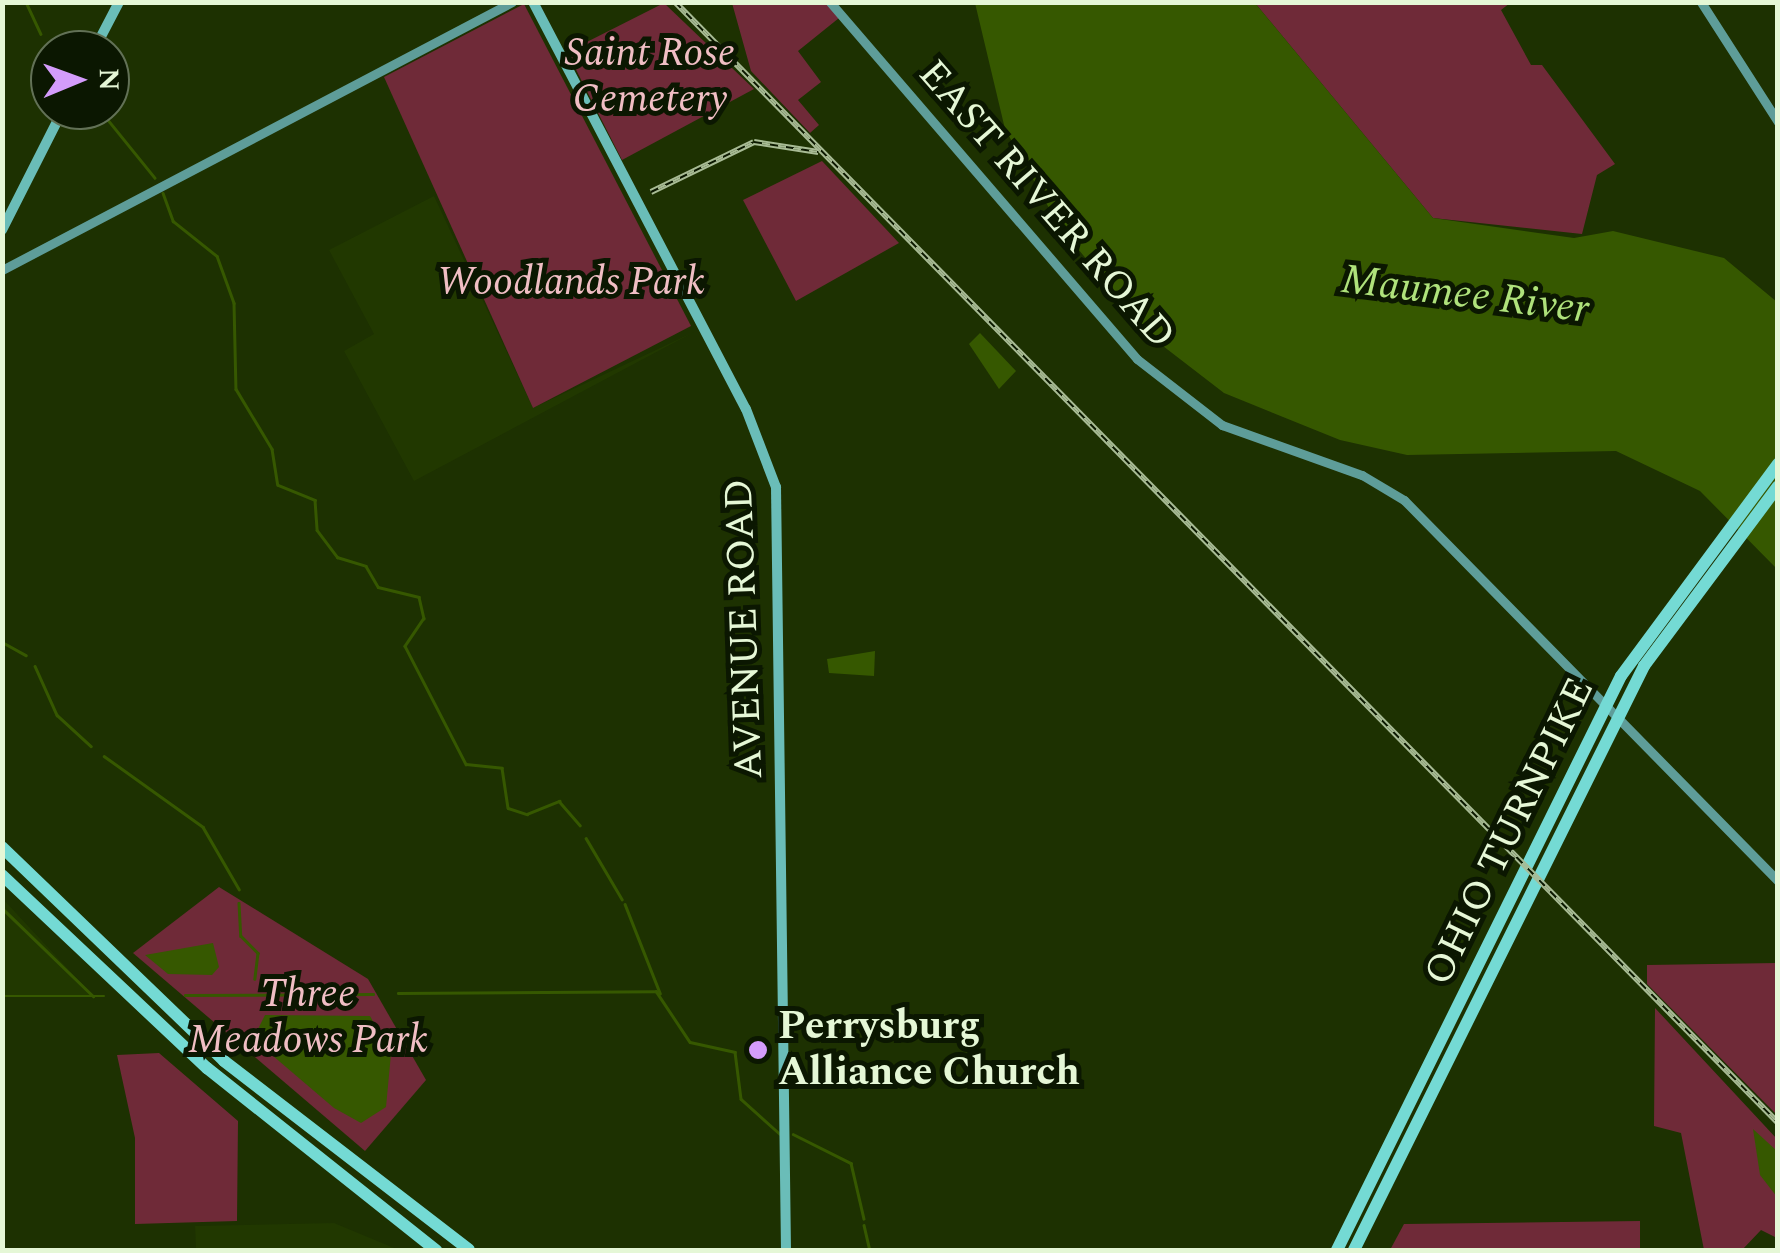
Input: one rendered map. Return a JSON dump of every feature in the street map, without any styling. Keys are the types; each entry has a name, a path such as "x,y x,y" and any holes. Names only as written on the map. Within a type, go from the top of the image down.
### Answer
{"highway":[{"name":"OHIO TURNPIKE","path":"1338,1250 1491,947 1613,692 1778,464"},
{"name":"OHIO TURNPIKE","path":"1354,1250 1508,947 1624,704 1719,550 1778,486"},
{"path":"2,847 200,1040 472,1250"},
{"path":"2,875 184,1048 436,1250"},
{"path":"377,1204 427,1250"}],"main road":[{"path":"104,30 119,2"},
{"path":"2,270 512,2"},
{"name":"AVENUE ROAD","path":"533,2 746,409 776,487 786,1250"},
{"name":"EAST RIVER ROAD","path":"830,2 1137,359 1230,429 1362,475 1404,500 1778,881"},
{"path":"1701,2 1778,122"},
{"path":"2,230 53,130"}],"shaded area":[{"path":"434,196 533,408 694,332 414,481 344,351 374,334 329,250"},
{"path":"3,899 93,996 3,996"},
{"path":"334,1223 399,1250 196,1250 195,1226"}],"green space":[{"name":"Saint Rose Cemetery","path":"664,3 754,89 622,160 567,52"},
{"path":"732,3 826,3 839,18 798,51 821,82 798,100 819,125 810,133 751,71"},
{"path":"1255,3 1510,3 1501,10 1531,65 1542,65 1615,164 1597,175 1582,234 1433,218"},
{"name":"Woodlands Park","path":"524,4 691,326 533,408 384,77"},
{"path":"822,161 899,243 796,301 743,200"},
{"name":"Three Meadows Park","path":"219,887 368,979 426,1080 365,1151 133,953"},
{"path":"1778,963 1777,1115 1647,984 1647,965"},
{"path":"1655,1008 1777,1139 1777,1238 1761,1230 1742,1250 1704,1250 1681,1133 1654,1126"},
{"path":"159,1053 238,1121 237,1221 135,1224 135,1138 117,1055"},
{"path":"1640,1221 1640,1250 1390,1250 1404,1224"}],"water":[{"name":"Maumee River","path":"975,3 1255,3 1433,218 1574,238 1613,231 1724,258 1777,302 1777,569 1700,491 1616,451 1407,455 1340,440 1224,393 1150,336 1059,226 1005,129"},
{"path":"980,333 1016,371 999,389 969,344"},
{"path":"875,651 874,676 829,673 827,659"},
{"path":"213,943 219,967 212,975 168,974 145,955"},
{"path":"265,1015 370,1016 391,1054 386,1107 361,1123 334,1108 253,1039"},
{"path":"1753,1129 1777,1151 1777,1197 1760,1175"}],"waterway":[{"path":"26,2 39,30"},
{"path":"116,130 155,178"},
{"path":"163,193 173,221 217,256 234,303 236,389 272,449 278,485 315,500 317,530 337,557 366,566 378,587 419,597 424,618 405,646 466,764 502,768 508,808 527,814 559,801 580,825"},
{"path":"4,643 26,655"},
{"path":"35,666 57,715 91,746"},
{"path":"104,756 203,827 239,889"},
{"path":"586,838 622,899"},
{"path":"239,903 241,936 258,953 255,979"},
{"path":"625,904 660,993"},
{"path":"2,908 93,996"},
{"path":"398,993 656,991 690,1042 735,1052 741,1099 780,1134"},
{"path":"185,995 373,994"},
{"path":"2,996 104,996"},
{"path":"793,1134 851,1163 864,1219"},
{"path":"864,1225 870,1250"}],"railway":[{"path":"675,2 1778,1123"},
{"path":"651,192 754,142 818,152"}],"place":[{"name":"Perrysburg Alliance Church","path":"758,1050"}]}
